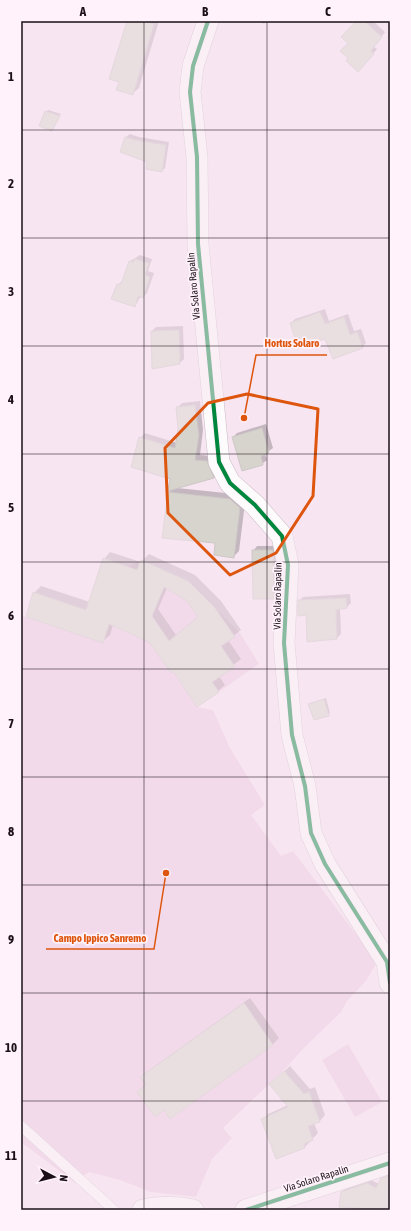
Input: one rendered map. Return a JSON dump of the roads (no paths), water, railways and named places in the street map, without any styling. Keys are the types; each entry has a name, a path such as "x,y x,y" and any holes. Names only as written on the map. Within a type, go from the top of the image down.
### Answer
{"street":[{"name":"Via Solaro Rapalin","path":"208,21 193,66 190,92 197,157 198,244 219,462 230,483 255,505 282,536 288,565 284,643 292,735 306,786 311,833 325,864 387,962 390,983"},
{"name":"Via Solaro Rapalin","path":"246,1210 390,1163"},
{"path":"143,1210 157,1207 178,1207 193,1210"}],"lane":[{"path":"21,1126 114,1210"}],"place":[{"name":"Hortus Solaro","path":"244,418"},
{"name":"Campo Ippico Sanremo","path":"166,873"}]}
